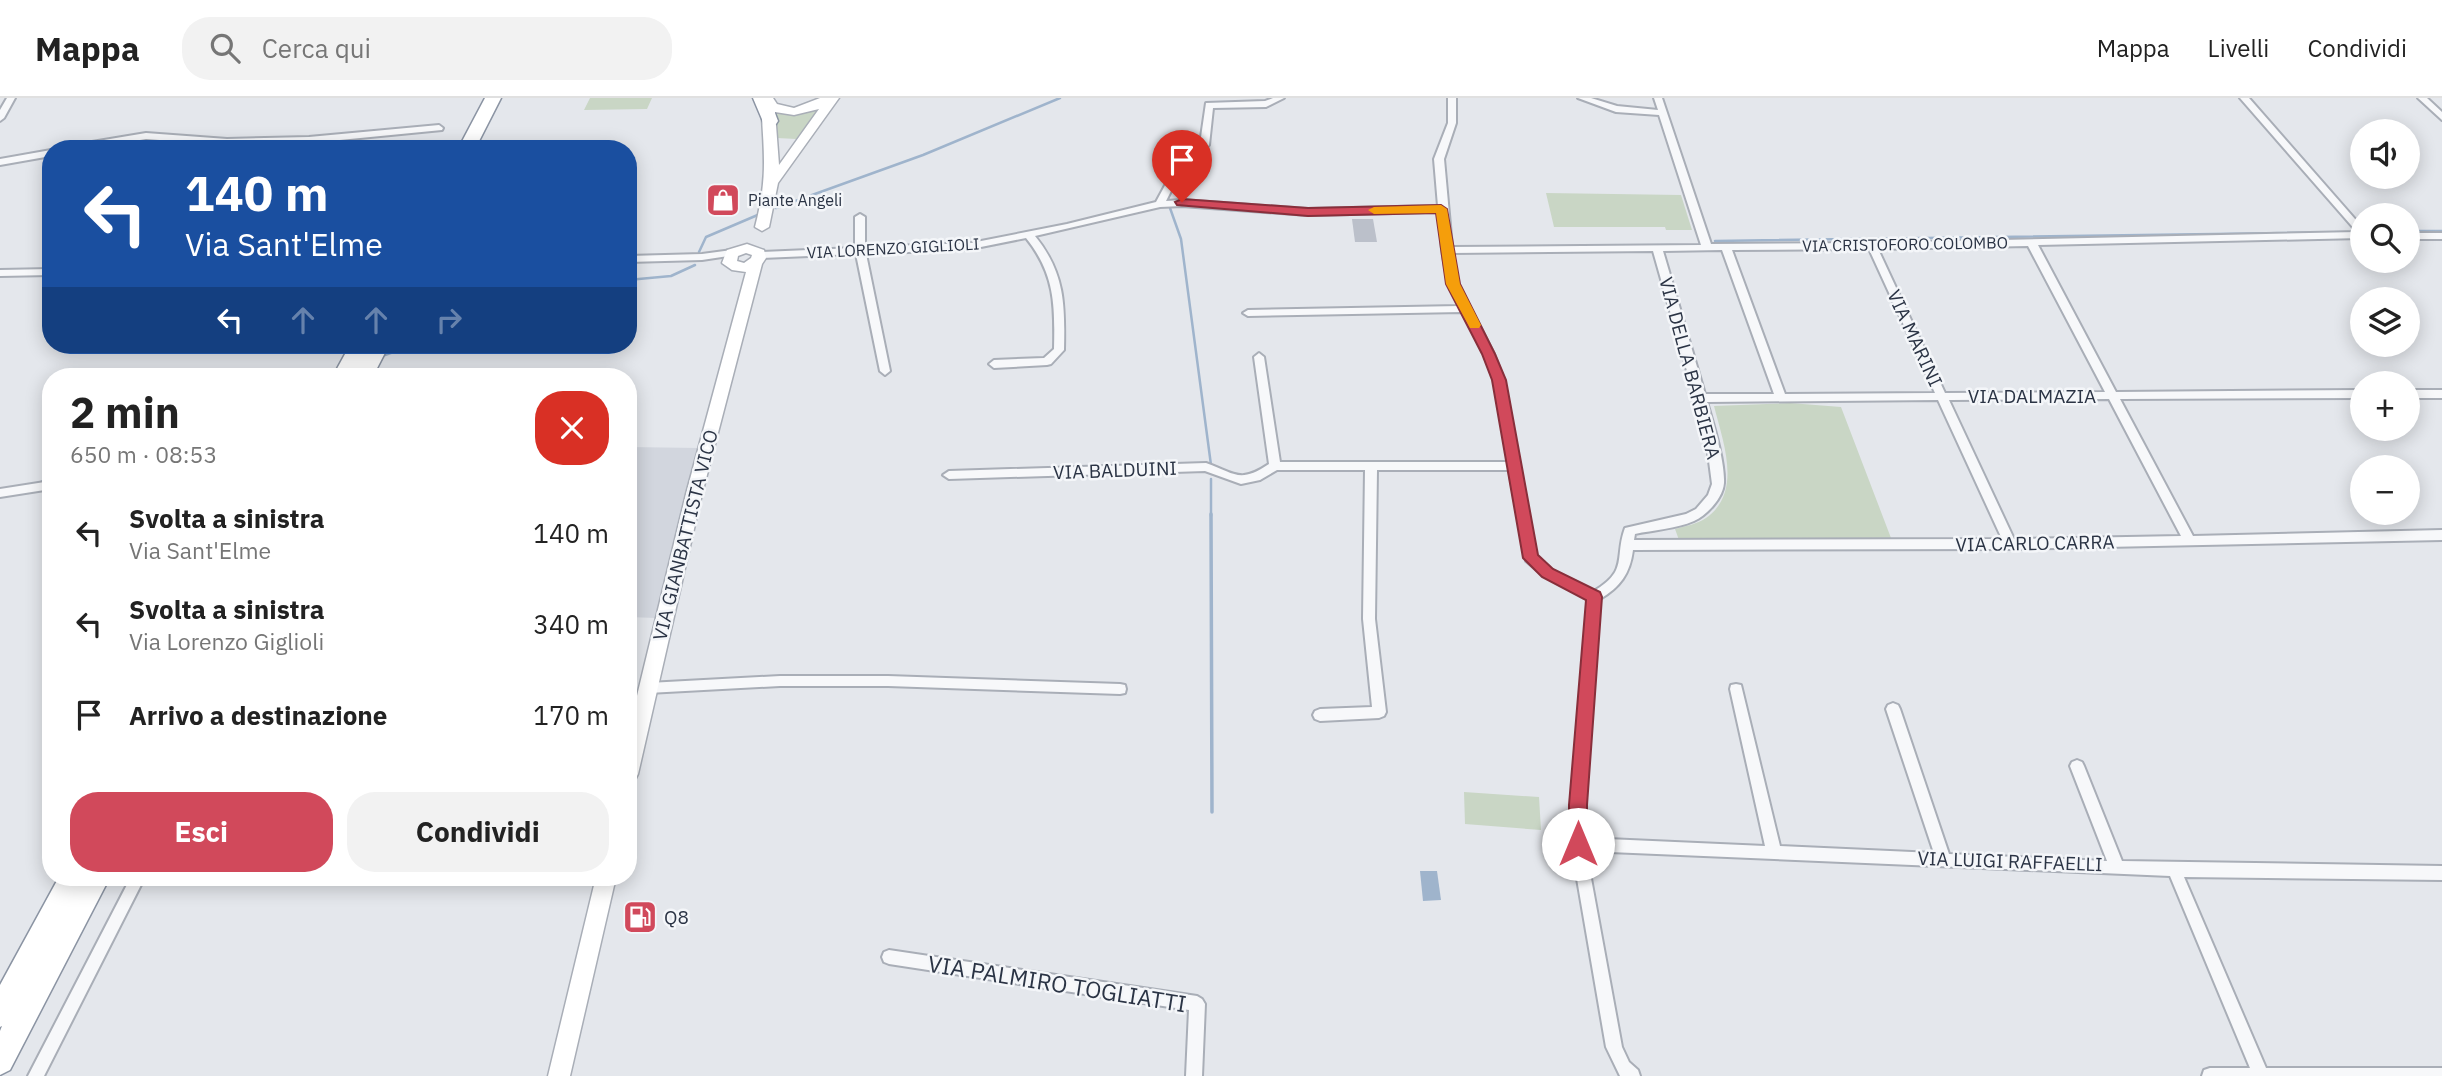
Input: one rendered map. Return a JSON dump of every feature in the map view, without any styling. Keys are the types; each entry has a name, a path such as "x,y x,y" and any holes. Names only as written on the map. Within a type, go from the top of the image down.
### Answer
{"highway":[{"path":"471,140 493,98"},
{"path":"488,140 510,98"},
{"path":"765,99 770,121"},
{"path":"0,1013 68,886"},
{"path":"0,1060 92,886"}],"main road":[{"path":"765,99 778,110 794,112 812,109 831,98"},
{"path":"774,183 831,98"},
{"path":"735,259 762,227 774,183 775,161 770,121"},
{"name":"VIA GIANBATTISTA VICO","path":"637,735 694,494 762,227"},
{"path":"735,259 756,256"},
{"path":"735,259 745,296"},
{"path":"559,1076 604,886"}],"street":[{"path":"0,118 11,98"},
{"path":"1160,204 1172,180 1204,145 1209,105 1266,104 1280,98"},
{"path":"1452,98 1452,123 1439,159 1441,209 1453,284 1499,380 1531,558 1548,573 1594,597"},
{"path":"1582,98 1616,108 1663,113"},
{"path":"1658,98 1707,247"},
{"path":"2244,98 2350,218"},
{"path":"2423,98 2442,117"},
{"path":"301,140 374,136 439,128"},
{"path":"122,140 146,136 200,140"},
{"path":"0,162 42,155"},
{"name":"VIA LORENZO GIGLIOLI","path":"756,256 971,246 1029,236 1160,204 1192,203 1308,212 1441,209"},
{"path":"859,216 860,250 885,371"},
{"name":"VIA CRISTOFORO COLOMBO","path":"1447,250 1872,246 2350,232"},
{"path":"994,364 1047,361 1059,350 1060,295 1045,253 1029,236"},
{"path":"2420,236 2442,236"},
{"path":"2031,242 2190,541"},
{"name":"VIA MARINI","path":"1872,246 2010,544"},
{"path":"1727,247 1780,396"},
{"name":"VIA DELLA BARBIERA","path":"1628,545 1629,531 1689,518 1699,512 1713,497 1718,484 1718,471 1701,398 1657,248"},
{"path":"637,259 735,259"},
{"path":"0,273 42,272"},
{"path":"1248,313 1466,309"},
{"path":"1259,357 1275,466"},
{"name":"VIA DALMAZIA","path":"1701,398 2350,394"},
{"path":"2420,394 2442,394"},
{"name":"VIA BALDUINI","path":"948,475 1206,467 1234,480 1256,480 1275,466 1513,466"},
{"path":"1320,715 1378,712 1369,618 1371,466"},
{"path":"0,494 42,487"},
{"name":"VIA CARLO CARRA","path":"1628,545 2010,544 2442,535"},
{"path":"1594,597 1616,584 1624,569 1628,545"},
{"path":"1594,597 1578,805 1578,844 1614,1047 1623,1068 1632,1076"},
{"path":"648,688 780,681 888,681 1120,689"},
{"path":"1736,689 1774,852"},
{"path":"1893,709 1943,858"},
{"path":"2077,766 2116,865"},
{"name":"VIA LUIGI RAFFAELLI","path":"1578,844 2116,865 2175,870 2442,873"},
{"path":"2175,870 2261,1075"},
{"path":"36,1076 133,886"},
{"name":"VIA PALMIRO TOGLIATTI","path":"889,957 1197,1004 1195,1076"},
{"path":"2210,1076 2442,1076"}],"shaded area":[{"path":"637,447 699,448 656,618 637,617"}],"green space":[{"path":"590,98 652,98 647,109 584,110"},
{"path":"822,105 796,139 777,138 769,106 796,113"},
{"path":"1546,193 1681,195 1692,230 1666,230 1665,227 1554,227"},
{"path":"1790,403 1841,407 1891,538 1679,540 1675,529 1706,518 1724,495 1727,466 1714,406"},
{"path":"1464,792 1539,797 1541,830 1465,824"}],"water":[{"path":"1420,871 1437,871 1441,900 1423,901"}],"building":[{"path":"1352,219 1373,219 1377,242 1355,242"}],"waterway":[{"path":"776,208 923,155 1060,98"},
{"path":"1170,208 1181,239 1211,465"},
{"path":"699,252 706,237 760,214"},
{"path":"2420,231 2442,231"},
{"path":"1715,241 2350,232"},
{"path":"637,279 671,276 695,265"},
{"path":"1211,479 1211,514"},
{"path":"1211,514 1212,812"}],"slow traffic":[{"path":"1374,210 1441,209 1453,284 1474,325"}],"place":[{"name":"Piante Angeli","path":"723,200"},
{"name":"Q8","path":"640,917"}],"route":[{"path":"1182,202 1308,212 1441,209 1453,284 1489,354 1499,380 1531,558 1548,573 1594,597 1578,805 1578,844"}]}
